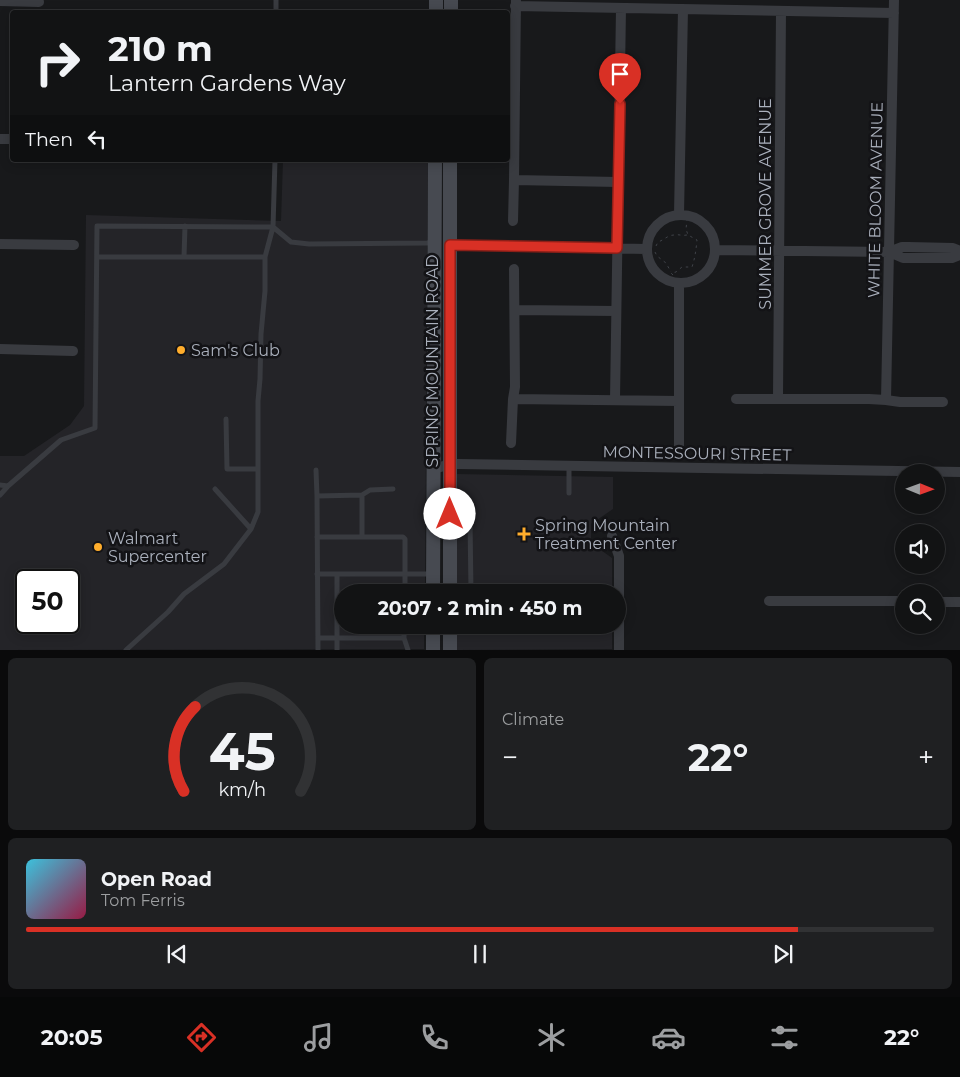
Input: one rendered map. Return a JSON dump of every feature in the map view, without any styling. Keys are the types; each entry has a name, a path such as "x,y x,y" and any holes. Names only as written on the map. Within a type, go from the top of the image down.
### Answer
{"main road":[{"name":"SPRING MOUNTAIN ROAD","path":"433,584 436,162"},
{"path":"436,162 442,184 443,236 450,245"},
{"name":"SPRING MOUNTAIN ROAD","path":"450,162 450,584"},
{"path":"435,242 441,253 450,316"},
{"path":"433,634 433,650"},
{"path":"450,634 450,650"}],"street":[{"name":"WHITE BLOOM AVENUE","path":"886,400 894,0"},
{"path":"0,1 39,5"},
{"path":"513,221 516,3 621,8 894,13"},
{"path":"615,400 621,8"},
{"path":"683,9 684,214"},
{"name":"SUMMER GROVE AVENUE","path":"778,398 782,11"},
{"path":"514,180 618,182"},
{"path":"684,214 701,220 709,228 714,239 715,250 713,261 708,270 700,278 690,282 660,276 652,269 646,249 647,238 659,221 668,216 684,214"},
{"path":"0,244 74,245"},
{"path":"450,245 646,249"},
{"path":"715,250 889,252 902,258 952,258 960,253"},
{"path":"511,443 515,387 514,268"},
{"path":"674,279 679,447"},
{"path":"515,310 616,311"},
{"path":"0,349 72,351"},
{"path":"736,399 778,398 943,402"},
{"path":"513,400 679,401"},
{"name":"MONTESSOURI STREET","path":"434,469 450,464 960,472"},
{"path":"612,536 619,556 619,650"},
{"path":"769,601 895,602"},
{"path":"945,602 960,602"}],"lane":[{"path":"126,650 168,612 184,594 224,564 251,530 258,512 258,401 261,334 265,291 265,257 273,227 275,162"},
{"path":"0,495 61,440 95,428 97,226 273,227 292,242 319,244 435,242"},
{"path":"184,257 185,226"},
{"path":"96,257 265,257"},
{"path":"226,419 227,469 258,469"},
{"path":"569,466 569,493"},
{"path":"316,470 318,650"},
{"path":"0,485 8,486"},
{"path":"215,489 251,530"},
{"path":"317,496 362,495 370,490 393,489"},
{"path":"362,495 362,537"},
{"path":"470,520 471,584"},
{"path":"317,537 405,539 405,584"},
{"path":"317,574 426,574 434,570"},
{"path":"337,574 337,650"},
{"path":"404,634 408,650"},
{"path":"318,638 404,638"}],"path":[{"path":"674,279 676,272 682,267 692,267 696,250 696,240 688,235 684,214"},
{"path":"674,279 666,263 657,256 656,243 671,235 688,235"}],"shaded area":[{"path":"283,162 428,162 425,584 334,584 334,634 424,634 424,649 0,650 0,456 24,456 70,425 84,406 86,215 281,221"},
{"name":"Spring Mountain Treatment Center","path":"456,474 613,477 613,509 591,524 591,543 612,558 612,584 456,584"},
{"path":"455,634 612,634 612,649 455,650"}],"place":[{"name":"Sam's Club","path":"181,350"},
{"name":"Spring Mountain Treatment Center","path":"524,534"},
{"name":"Walmart Supercenter","path":"98,547"}],"route":[{"path":"450,514 450,245 617,248 620,104"}]}
